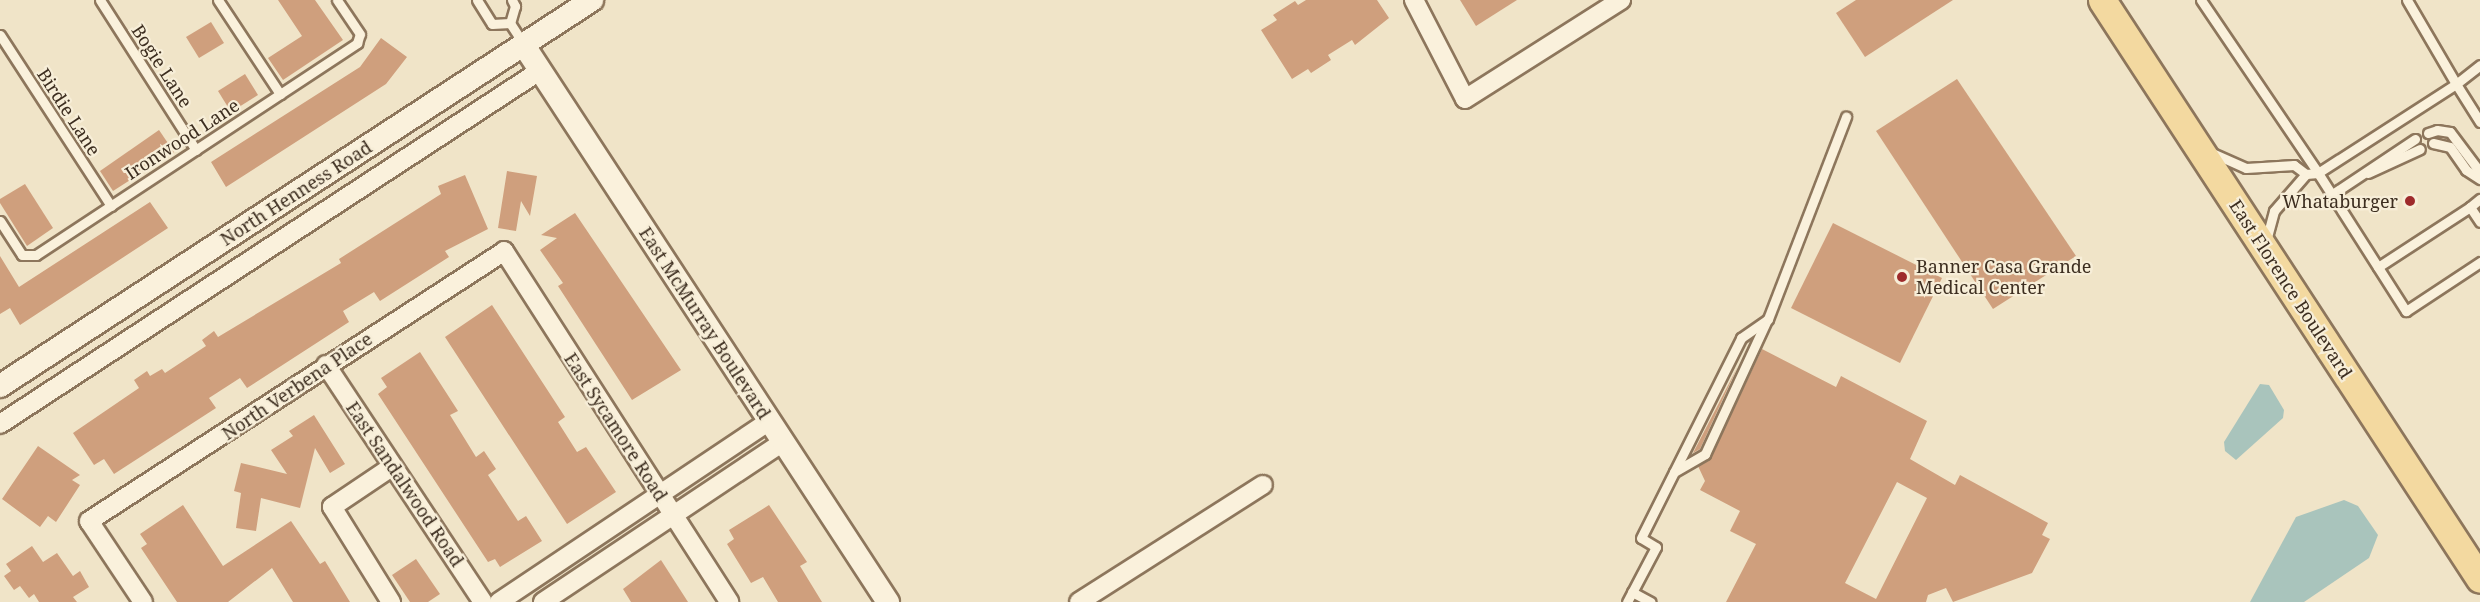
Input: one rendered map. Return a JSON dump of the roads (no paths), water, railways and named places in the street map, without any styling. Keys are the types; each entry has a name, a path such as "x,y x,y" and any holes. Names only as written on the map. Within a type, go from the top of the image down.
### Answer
{"main road":[{"name":"East Florence Boulevard","path":"2102,0 2480,579"}],"street":[{"name":"North Henness Road","path":"0,386 592,0"},
{"path":"1414,0 1465,99 1622,0"},
{"name":"East McMurray Boulevard","path":"523,44 888,602"},
{"path":"0,424 541,70"},
{"name":"North Verbena Place","path":"143,602 89,521 504,250"},
{"name":"East Sycamore Road","path":"504,250 729,602"},
{"name":"East Sandalwood Road","path":"326,366 483,602"},
{"path":"499,602 769,421"},
{"path":"543,602 674,517 783,442"},
{"path":"391,602 332,507 393,466"},
{"path":"1079,602 1263,485"}],"lane":[{"name":"Bogie Lane","path":"100,0 196,150"},
{"path":"218,0 280,94"},
{"name":"Ironwood Lane","path":"0,221 22,255 36,255 111,206 357,43 360,34 338,0"},
{"path":"477,0 492,24 510,23"},
{"path":"512,0 515,6 510,23 523,44"},
{"path":"2202,0 2318,173 2406,311 2480,262"},
{"path":"2408,0 2480,122"},
{"name":"Birdie Lane","path":"0,35 111,206"},
{"path":"2200,148 2246,168 2294,165 2306,174 2318,173 2479,68"},
{"path":"1674,472 1705,454 1768,319 1846,117"},
{"path":"2428,133 2437,130 2450,132 2480,172"},
{"path":"2331,195 2415,139"},
{"path":"2433,143 2450,147 2466,170 2480,179"},
{"path":"2360,175 2420,149"},
{"path":"2264,249 2274,211 2306,174"},
{"path":"2378,267 2480,199"},
{"path":"2470,207 2480,222"},
{"path":"1627,602 1656,547 1641,538 1741,338 1768,319"},
{"path":"1632,592 1651,602"}],"water":[{"path":"2260,384 2269,385 2284,410 2283,418 2236,460 2225,451 2224,442"},
{"path":"2344,500 2358,506 2378,535 2369,558 2304,602 2250,602 2296,517"}],"place":[{"name":"Whataburger","path":"2410,201"},
{"name":"Banner Casa Grande Medical Center","path":"1902,277"}]}
